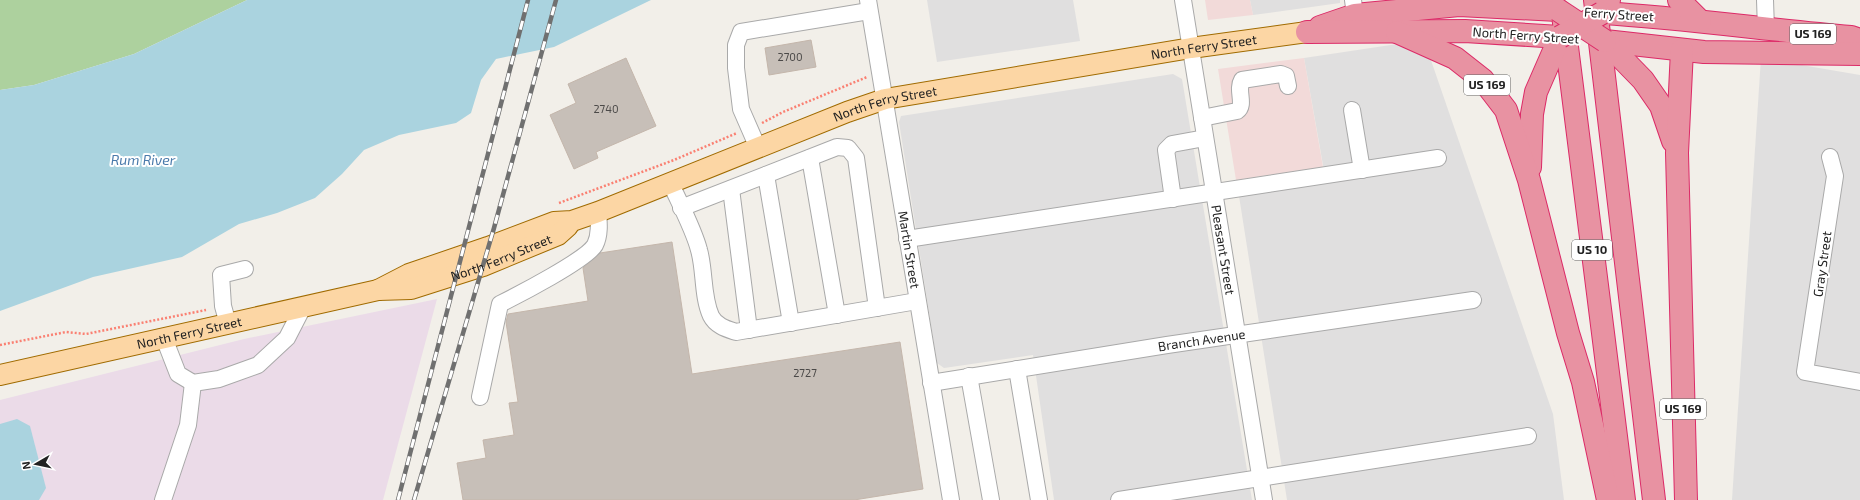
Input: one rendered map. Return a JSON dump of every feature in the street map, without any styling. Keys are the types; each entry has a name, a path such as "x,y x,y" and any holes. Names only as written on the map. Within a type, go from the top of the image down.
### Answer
{"highway":[{"path":"1679,0 1700,21"},
{"name":"Ferry Street","path":"1307,32 1354,7 1461,2 1522,7 1556,3 1602,4 1644,16 1766,29"},
{"path":"1556,3 1581,25 1605,41 1642,80 1661,106 1677,153"},
{"name":"US 10","path":"1556,3 1624,500"},
{"path":"1529,180 1532,114 1536,92 1560,37 1581,25 1602,4"},
{"name":"US 10","path":"1602,4 1654,500"},
{"name":"US 169","path":"1766,29 1851,37 1860,40"},
{"name":"North Ferry Street","path":"1307,32 1465,31 1560,37 1704,52 1860,54"},
{"name":"US 169","path":"1397,32 1456,58 1483,80 1506,110 1529,180 1568,333 1583,382 1608,500"},
{"name":"US 169","path":"1682,50 1677,153 1686,500"}],"main road":[{"name":"North Ferry Street","path":"0,375 164,338 225,315 303,307 378,290 411,290 483,266 558,235 572,222 869,103 885,99 1191,48 1307,32"}],"street":[{"name":"Pleasant Street","path":"1183,0 1213,193 1238,334 1264,500"},
{"path":"1765,0 1766,29"},
{"path":"758,148 741,109 736,68 736,45 741,32 868,6"},
{"name":"Martin Street","path":"868,6 885,99 917,302 951,500"},
{"path":"1202,118 1237,111 1240,109 1239,87 1242,80 1281,74 1286,76 1288,86"},
{"path":"1352,110 1362,170"},
{"path":"1173,199 1166,150 1172,144 1205,138"},
{"path":"682,208 836,147 848,148 856,158 877,308"},
{"name":"Gray Street","path":"1830,157 1835,176 1805,372 1860,382"},
{"path":"810,158 837,315"},
{"path":"907,239 1438,158"},
{"path":"766,175 791,323"},
{"path":"670,182 699,249 707,302 712,317 718,324 725,328 736,332 917,302"},
{"path":"731,189 749,330"},
{"path":"480,397 500,304 570,264 594,247 599,234 598,212"},
{"path":"225,315 221,275 245,269"},
{"name":"Branch Avenue","path":"931,382 1238,334 1473,300"},
{"path":"164,338 178,374 193,383 219,379 258,365 287,338 303,307"},
{"path":"1017,369 1039,500"},
{"path":"969,376 991,500"},
{"path":"163,500 188,425 193,383"},
{"path":"1119,500 1528,436"}],"path":[{"path":"557,204 674,160 867,77 885,99"},
{"path":"0,345 66,332 86,334 225,315"}],"shaded area":[{"path":"927,0 1073,0 1080,41 937,62"},
{"path":"1205,0 1250,0 1253,15 1208,20"},
{"path":"1250,0 1340,0 1340,3 1253,15"},
{"path":"1424,40 1553,414 1564,500 1287,500 1239,196 1326,182 1304,58"},
{"path":"1304,58 1323,167 1236,180 1218,69"},
{"path":"1761,58 1860,75 1860,500 1732,500"},
{"path":"1173,74 1182,79 1252,500 1054,500 1033,355 944,368 937,363 899,122 901,116"},
{"path":"437,299 383,500 0,500 0,400 244,339"}],"green space":[{"path":"0,0 247,0 134,54 34,85 0,90"}],"water":[{"name":"Rum River","path":"247,0 651,0 554,47 496,59 481,80 471,113 456,123 399,135 364,150 342,174 315,198 277,213 239,224 182,257 93,277 0,311 0,90 34,85 134,54"},
{"path":"17,419 30,426 46,488 39,500 0,500 0,424"}],"building":[{"path":"811,40 816,67 769,75 765,48"},
{"path":"626,58 656,126 596,152 598,158 574,169 550,115 576,103 568,84"},
{"path":"672,242 692,374 900,342 923,489 854,500 463,500 457,463 486,458 483,440 514,435 509,403 518,402 506,322 508,314 588,301 583,268 600,253"}],"railway":[{"path":"398,500 528,0"},
{"path":"414,500 494,228 556,0"}]}
